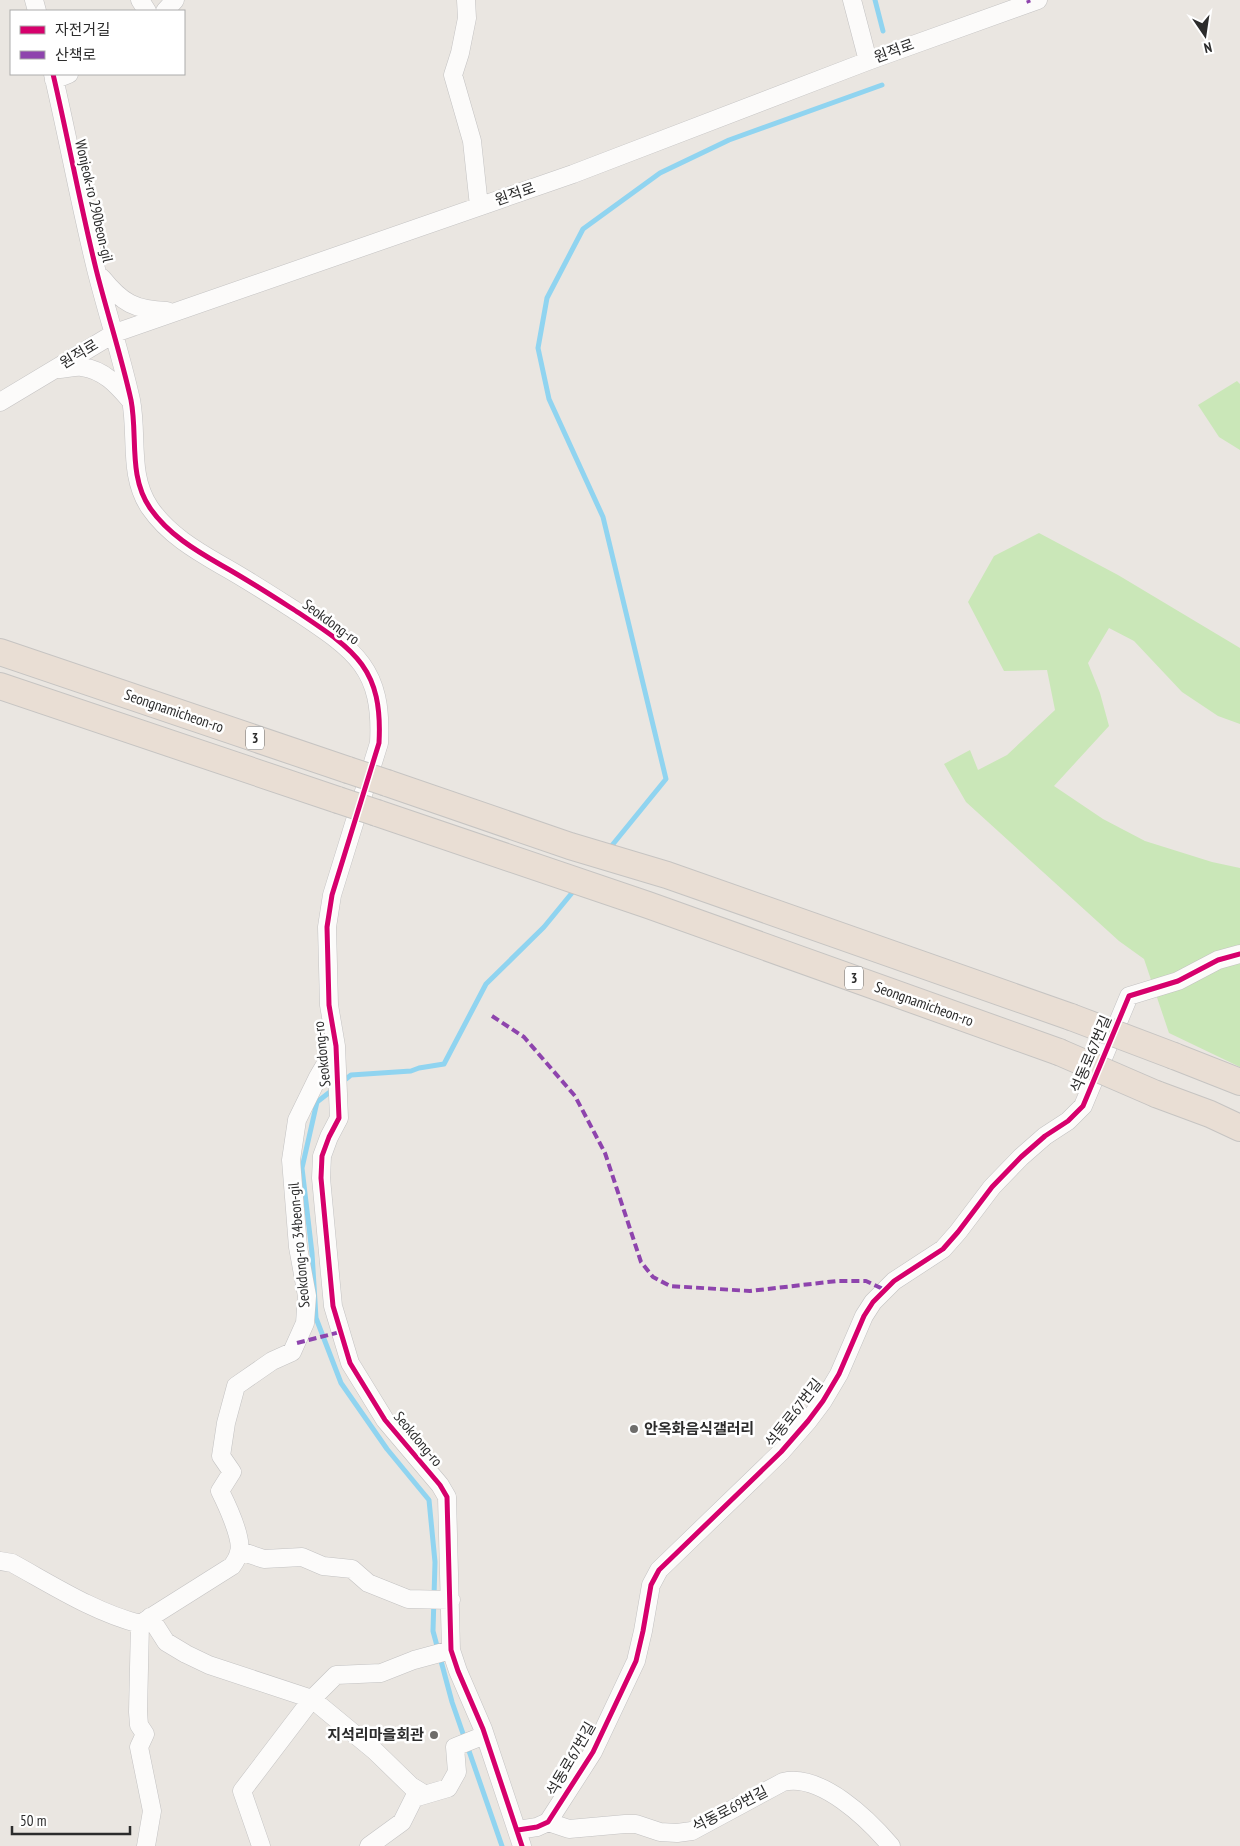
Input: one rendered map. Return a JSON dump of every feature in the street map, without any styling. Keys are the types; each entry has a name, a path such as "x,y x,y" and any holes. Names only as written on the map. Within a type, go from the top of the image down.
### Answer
{"highway":[{"name":"Seongnamicheon-ro","path":"0,652 570,846 667,876 1071,1018 1240,1082"},
{"name":"Seongnamicheon-ro","path":"0,686 648,905 1059,1052 1240,1128"}],"street":[{"path":"166,10 175,0"},
{"path":"466,0 467,18 460,53 453,75 472,141 479,206"},
{"path":"852,0 868,61"},
{"name":"원적로","path":"0,402 115,333 686,132 868,61 1038,0"},
{"name":"Wonjeok-ro 290beon-gil","path":"59,76 96,270 115,333"},
{"path":"96,270 114,294 128,303 148,311 175,312"},
{"name":"Seokdong-ro","path":"115,333 131,402 140,491 150,509 186,545 250,581 334,636 353,652 367,672 377,696 380,719 379,743 332,895 327,927 329,1005 336,1046 339,1118 329,1136 322,1156 321,1178 333,1306 350,1363 363,1387 385,1420 440,1485 447,1497 447,1600 450,1636 442,1653 458,1672 520,1838"},
{"path":"53,370 82,367 102,373 116,384 131,402"},
{"name":"석동로67번길","path":"548,1822 593,1752 636,1661 651,1585 659,1570 781,1452 808,1421 823,1401 839,1374 864,1316 873,1302 894,1281 943,1249 992,1187 1021,1157 1045,1136 1068,1121 1083,1106 1129,996 1178,981 1218,960 1240,954"},
{"name":"Seokdong-ro 34beon-gil","path":"240,1551 240,1544 230,1511 220,1490 232,1472 221,1456 226,1423 236,1386 272,1362 292,1352 305,1323 307,1296 298,1246 291,1160 297,1120 336,1046"},
{"path":"0,1561 12,1563 93,1607 122,1619 145,1621 232,1566 240,1551 264,1559 302,1557 323,1566 352,1568 368,1583 408,1599 447,1600"},
{"path":"145,1621 166,1642 209,1665 312,1700 375,1751 411,1786 424,1794"},
{"path":"145,1621 138,1712 139,1725 145,1734 139,1747 152,1811 146,1846"},
{"path":"261,1846 242,1791 312,1700 336,1675 381,1673 414,1660 442,1653"},
{"path":"369,1846 402,1822 414,1798 448,1788 457,1772 455,1747 481,1737"},
{"name":"석동로69번길","path":"548,1822 569,1829 636,1824 660,1832 677,1833 692,1831 783,1782 802,1780 819,1787 862,1815 891,1846"},
{"path":"520,1838 548,1822"}],"green space":[{"path":"1237,381 1240,384 1240,450 1219,437 1198,405"},
{"path":"1039,533 1118,575 1240,648 1240,724 1218,716 1182,692 1134,641 1109,628 1088,663 1100,693 1109,726 1054,786 1103,819 1145,841 1212,862 1240,868 1240,1067 1169,1033 1144,959 1119,941 966,802 944,764 970,750 978,770 1007,755 1055,710 1047,670 1004,671 968,602 994,556"}],"waterway":[{"path":"875,0 883,31"},
{"path":"609,849 666,779 603,517 549,399 538,348 547,298 583,229 660,173 729,140 882,85"},
{"path":"341,1083 351,1075 411,1071 444,1064 486,984 544,927 576,888"},
{"path":"335,1088 317,1102 302,1168 312,1253 316,1318 341,1383 387,1449 429,1500 435,1562 433,1631 452,1702 502,1846"}],"marked path":[{"path":"492,1016 524,1037 575,1096 605,1153 641,1262 653,1277 670,1286 750,1291 837,1281 866,1281 885,1290"},
{"path":"297,1343 340,1332"}],"cycle path":[{"path":"53,75 96,269 131,400 136,469 143,496 157,517 182,541 319,626 350,651 362,664 370,679 376,697 379,718 379,743 332,895 327,927 329,1005 336,1046 339,1118 322,1156 321,1178 333,1306 350,1363 385,1420 440,1485 447,1497 451,1650 483,1729 522,1846"},
{"path":"518,1830 537,1827 548,1822 593,1752 636,1661 651,1585 659,1570 781,1452 808,1421 823,1401 839,1374 864,1316 873,1302 894,1281 943,1249 992,1187 1021,1157 1045,1136 1068,1121 1083,1106 1129,996 1178,981 1218,960 1240,954"}],"place":[{"name":"안옥화음식갤러리","path":"634,1429"},
{"name":"지석리마을회관","path":"434,1735"}]}
